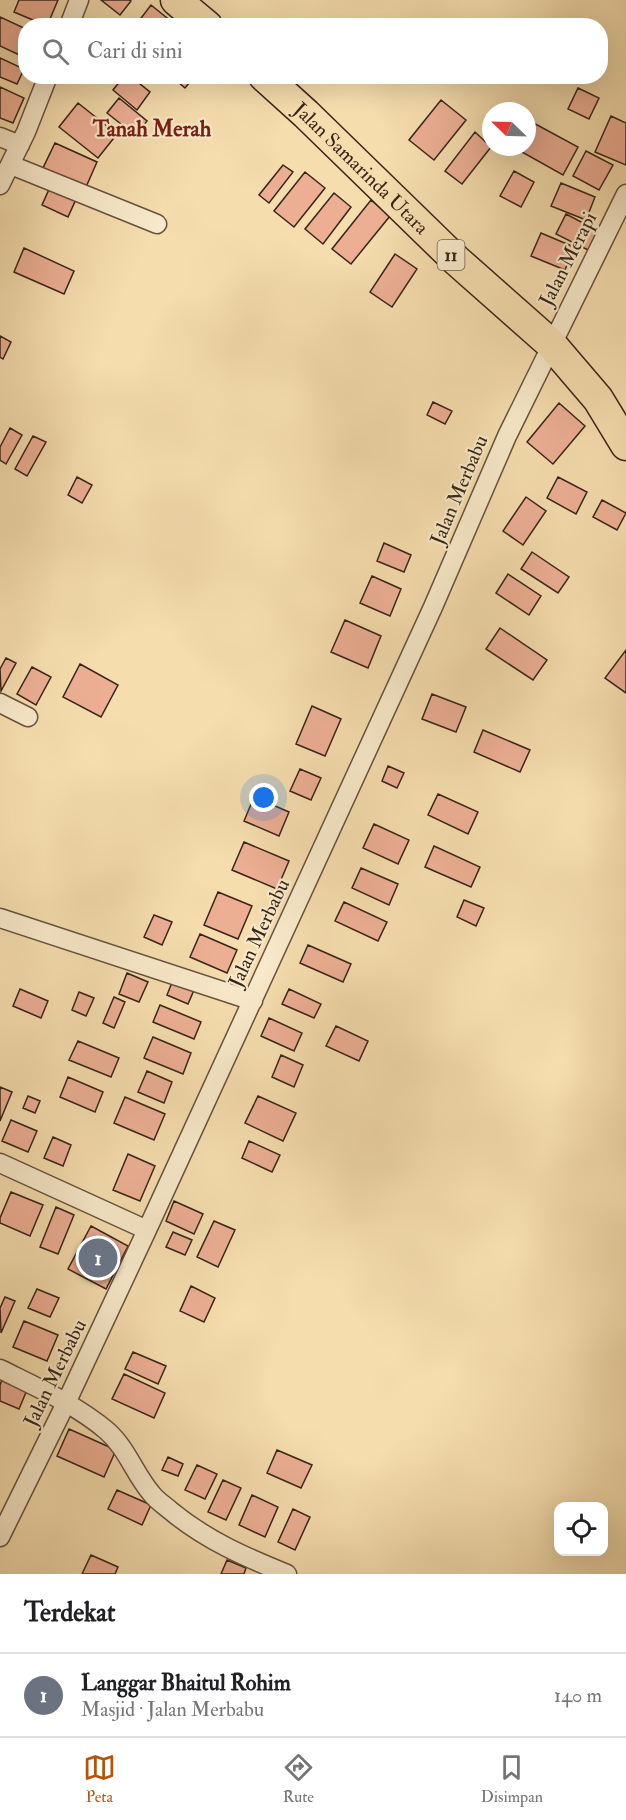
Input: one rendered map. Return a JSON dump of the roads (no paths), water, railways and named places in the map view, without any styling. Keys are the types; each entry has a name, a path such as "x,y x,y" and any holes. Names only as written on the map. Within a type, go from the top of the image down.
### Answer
{"highway":[{"path":"176,0 197,18"},
{"name":"Jalan Samarinda Utara","path":"273,84 456,260 551,344 598,399 626,445"}],"street":[{"path":"72,18 79,0"},
{"path":"0,185 20,145 45,84"},
{"path":"0,137 20,145"},
{"path":"11,165 158,224"},
{"name":"Jalan Merapi","path":"551,344 618,229 626,194"},
{"name":"Jalan Merbabu","path":"0,1537 147,1230 433,607 507,436 551,344"},
{"path":"0,703 28,717"},
{"path":"0,918 252,1001"},
{"path":"0,1162 147,1230"},
{"path":"0,1369 66,1403 115,1438 125,1450 140,1479 152,1495 184,1522 219,1545 287,1574"}],"place":[{"name":"Langgar Bhaitul Rohim","path":"98,1258"}],"district":[{"name":"Tanah Merah","path":"152,129"}]}
